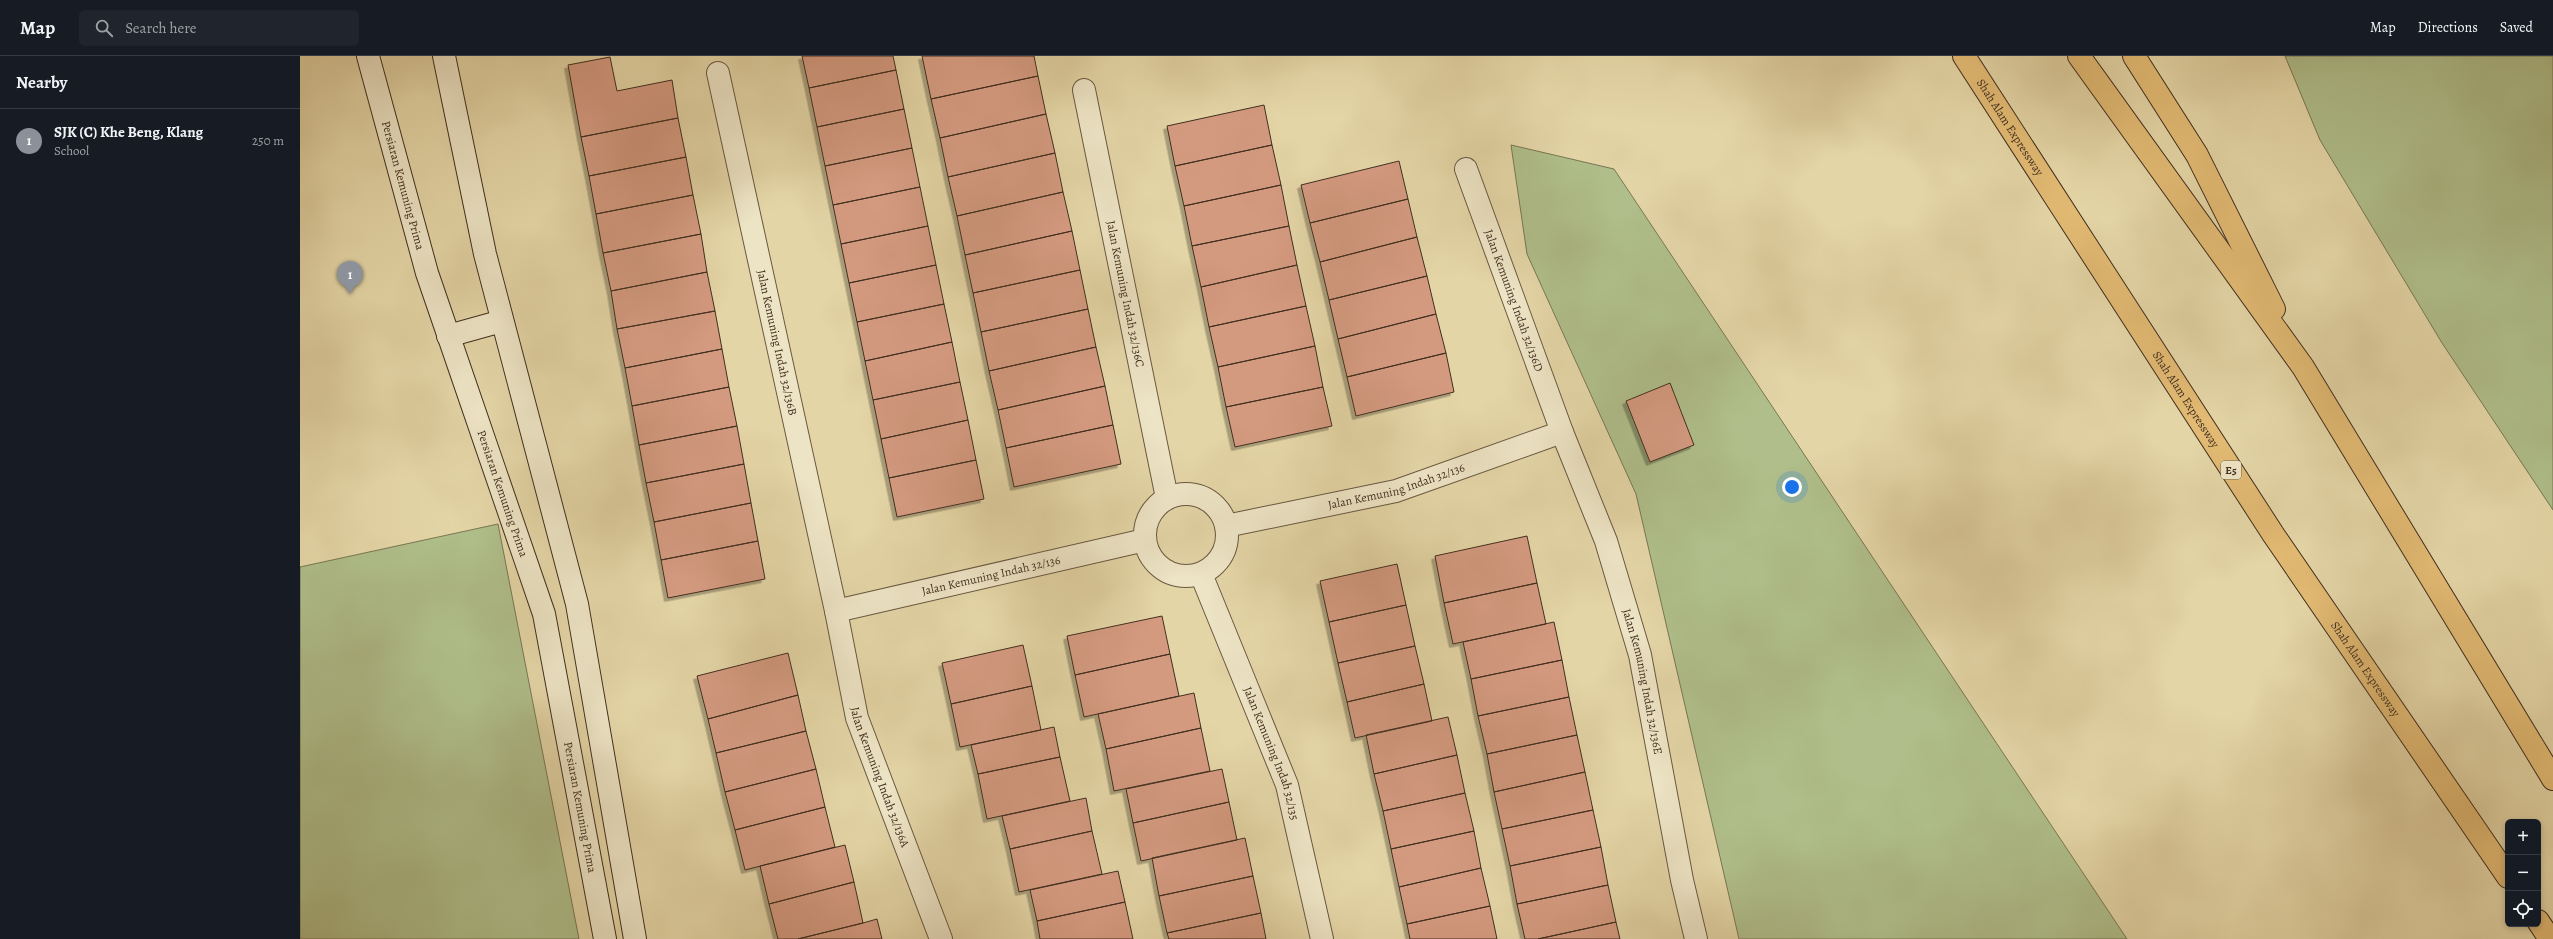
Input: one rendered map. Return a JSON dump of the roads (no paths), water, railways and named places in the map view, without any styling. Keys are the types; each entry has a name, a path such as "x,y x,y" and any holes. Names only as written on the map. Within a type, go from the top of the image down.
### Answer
{"highway":[{"name":"Shah Alam Expressway","path":"1964,56 2273,534 2505,873"},
{"path":"2079,56 2303,367 2553,780"},
{"path":"2134,56 2197,154 2303,367"},
{"path":"2541,926 2550,939"}],"street":[{"name":"Persiaran Kemuning Prima","path":"368,56 427,273 544,614 604,939"},
{"path":"444,56 485,254 577,604 635,939"},
{"name":"Jalan Kemuning Indah 32/136B","path":"718,73 836,611"},
{"name":"Jalan Kemuning Indah 32/136C","path":"1084,90 1168,498"},
{"name":"Jalan Kemuning Indah 32/136D","path":"1466,169 1562,432"},
{"path":"448,336 502,321"},
{"name":"Jalan Kemuning Indah 32/136","path":"1226,526 1396,492 1562,432"},
{"name":"Jalan Kemuning Indah 32/136E","path":"1562,432 1606,541 1640,655 1682,880 1696,939"},
{"path":"1179,494 1192,494 1204,497 1222,514 1226,526 1225,549 1216,564 1201,574 1176,576 1164,571 1155,563 1148,552 1145,540 1145,528 1150,516 1158,505 1168,498 1179,494"},
{"name":"Jalan Kemuning Indah 32/136","path":"836,611 1145,540"},
{"name":"Jalan Kemuning Indah 32/135","path":"1201,574 1287,785 1322,939"},
{"name":"Jalan Kemuning Indah 32/136A","path":"836,611 857,718 941,939"}],"place":[{"name":"SJK (C) Khe Beng, Klang","path":"350,294"}]}
